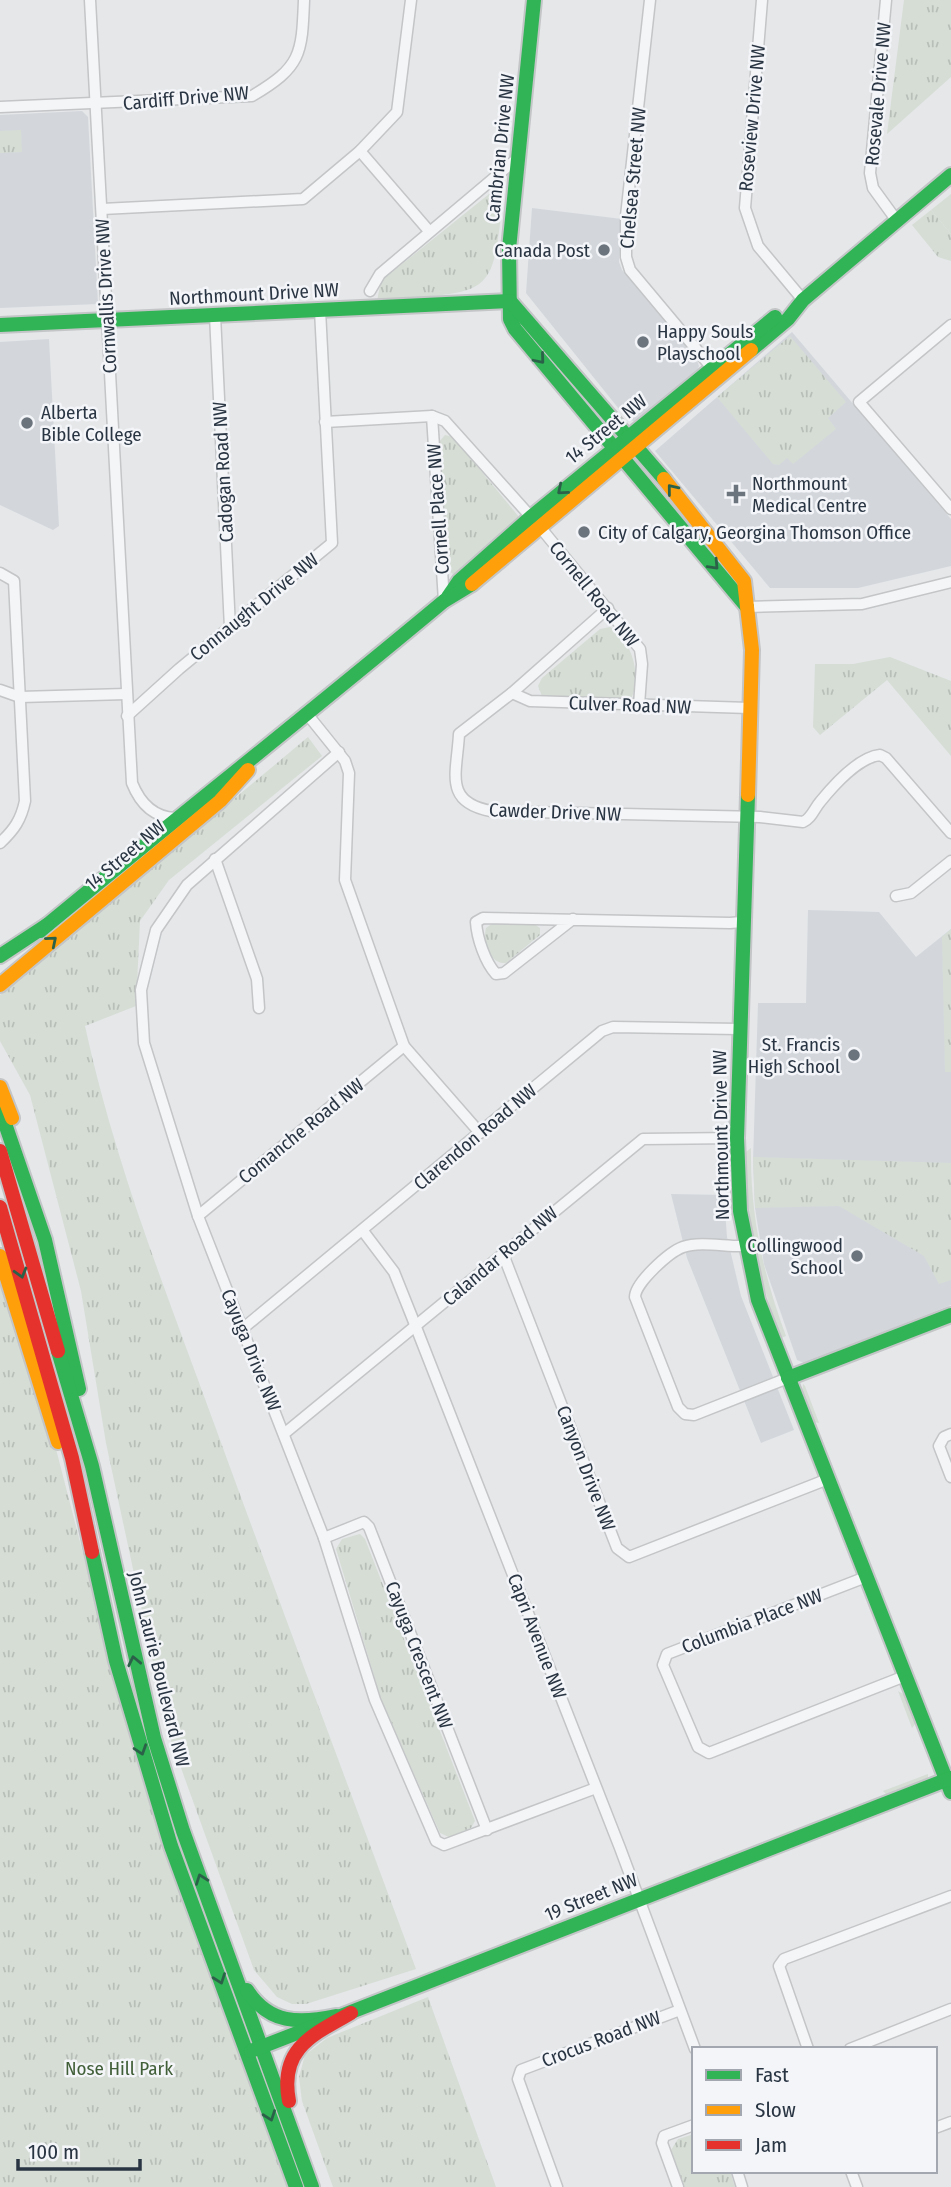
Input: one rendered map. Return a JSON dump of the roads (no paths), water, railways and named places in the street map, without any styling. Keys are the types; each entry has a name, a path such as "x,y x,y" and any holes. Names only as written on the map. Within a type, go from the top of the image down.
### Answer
{"main road":[{"name":"Cambrian Drive NW","path":"510,301 509,249 534,0"},
{"name":"14 Street NW","path":"0,965 175,818 268,748 444,601 465,590 535,522 632,441 788,318 803,300 951,175"},
{"name":"14 Street NW","path":"632,441 712,368 780,313 803,300"},
{"name":"Northmount Drive NW","path":"0,325 510,301 632,441 744,581 751,640 737,1139 745,1246 758,1300 949,1784"},
{"path":"510,301 510,319 515,329 747,607"},
{"name":"14 Street NW","path":"0,985 220,801 268,748"},
{"path":"0,956 47,925"},
{"path":"0,1087 22,1152 22,1167"},
{"path":"0,1109 22,1167 48,1253 76,1373 93,1466"},
{"name":"John Laurie Boulevard NW","path":"0,1151 93,1466 147,1714 176,1809 261,2047 315,2187"},
{"name":"John Laurie Boulevard NW","path":"0,1208 51,1381 138,1742 171,1846 296,2187"},
{"path":"0,1256 74,1503 88,1532"},
{"path":"788,1378 951,1315"},
{"name":"19 Street NW","path":"246,2052 639,1898 949,1784"},
{"path":"224,1943 251,1997 267,2014 291,2022 351,2013"},
{"path":"315,2187 285,2088 285,2075 299,2045 351,2013"}],"street":[{"name":"Cornwallis Drive NW","path":"90,0 125,694 132,783 136,794 151,811 164,817 175,818"},
{"name":"Cardiff Drive NW","path":"1,108 252,96 272,85 292,66 302,46 304,0"},
{"path":"102,209 303,199 360,151 397,112 411,0"},
{"name":"Chelsea Street NW","path":"650,0 626,216 626,257 631,270 712,368"},
{"name":"Roseview Drive NW","path":"762,0 745,208 758,246 803,300"},
{"name":"Rosevale Drive NW","path":"886,0 870,173 873,188 897,221"},
{"path":"360,151 429,231"},
{"path":"370,292 380,274 519,156"},
{"name":"Connaught Drive NW","path":"127,716 332,543 320,310"},
{"name":"Cadogan Road NW","path":"215,315 230,628"},
{"path":"951,325 859,402 951,509"},
{"path":"325,422 432,416"},
{"name":"Cornell Road NW","path":"432,416 454,428 640,649 642,664 639,705"},
{"name":"Cornell Place NW","path":"432,416 444,601"},
{"path":"0,573 14,581 25,801 22,817 0,843"},
{"path":"747,607 862,604 951,582"},
{"name":"Cawder Drive NW","path":"608,608 512,693 459,734 456,788 461,801 474,808 491,811 809,819 810,814 863,761 880,755 887,758 951,833"},
{"path":"0,690 20,697 125,694"},
{"name":"Culver Road NW","path":"512,693 530,701 749,708"},
{"path":"308,715 339,752 349,773 345,880 404,1046 480,1133"},
{"name":"Cayuga Drive NW","path":"339,752 187,885 156,930 141,990 144,1043 198,1216 324,1538 375,1700 436,1841 444,1845 596,1788"},
{"path":"215,859 257,979 259,1008"},
{"path":"896,896 911,893 951,861"},
{"path":"573,919 504,973 496,974 489,967 476,930 476,922 483,918 573,919 742,922"},
{"name":"Clarendon Road NW","path":"241,1330 602,1031 613,1027 739,1029"},
{"name":"Comanche Road NW","path":"198,1216 404,1046"},
{"name":"Calandar Road NW","path":"285,1433 643,1139 737,1139"},
{"name":"Capri Avenue NW","path":"363,1231 394,1272 416,1326 639,1898 694,2047"},
{"path":"745,1246 683,1247 641,1281 635,1288 635,1297 678,1407 685,1415 694,1415 788,1378"},
{"name":"Canyon Drive NW","path":"503,1254 617,1548 629,1557 828,1479"},
{"path":"951,1434 944,1437 939,1446 951,1477"},
{"name":"Cayuga Crescent NW","path":"324,1538 364,1522 369,1527 487,1829"},
{"name":"Columbia Place NW","path":"866,1577 667,1654 663,1665 698,1747 709,1754 905,1676"},
{"path":"807,2047 779,1966 785,1959 951,1896"},
{"path":"855,2047 951,2009"},
{"name":"Crocus Road NW","path":"557,2187 518,2079 521,2070 680,2010"},
{"path":"678,2187 662,2143 664,2136 692,2126"}],"place":[{"name":"Canada Post","path":"604,250"},
{"name":"Happy Souls Playschool","path":"643,342"},
{"name":"Alberta Bible College","path":"27,423"},
{"name":"Northmount Medical Centre","path":"736,494"},
{"name":"City of Calgary, Georgina Thomson Office","path":"584,532"},
{"name":"St. Francis High School","path":"854,1055"},
{"name":"Collingwood School","path":"857,1256"}],"park label":[{"name":"Nose Hill Park","path":"119,2068"}]}
